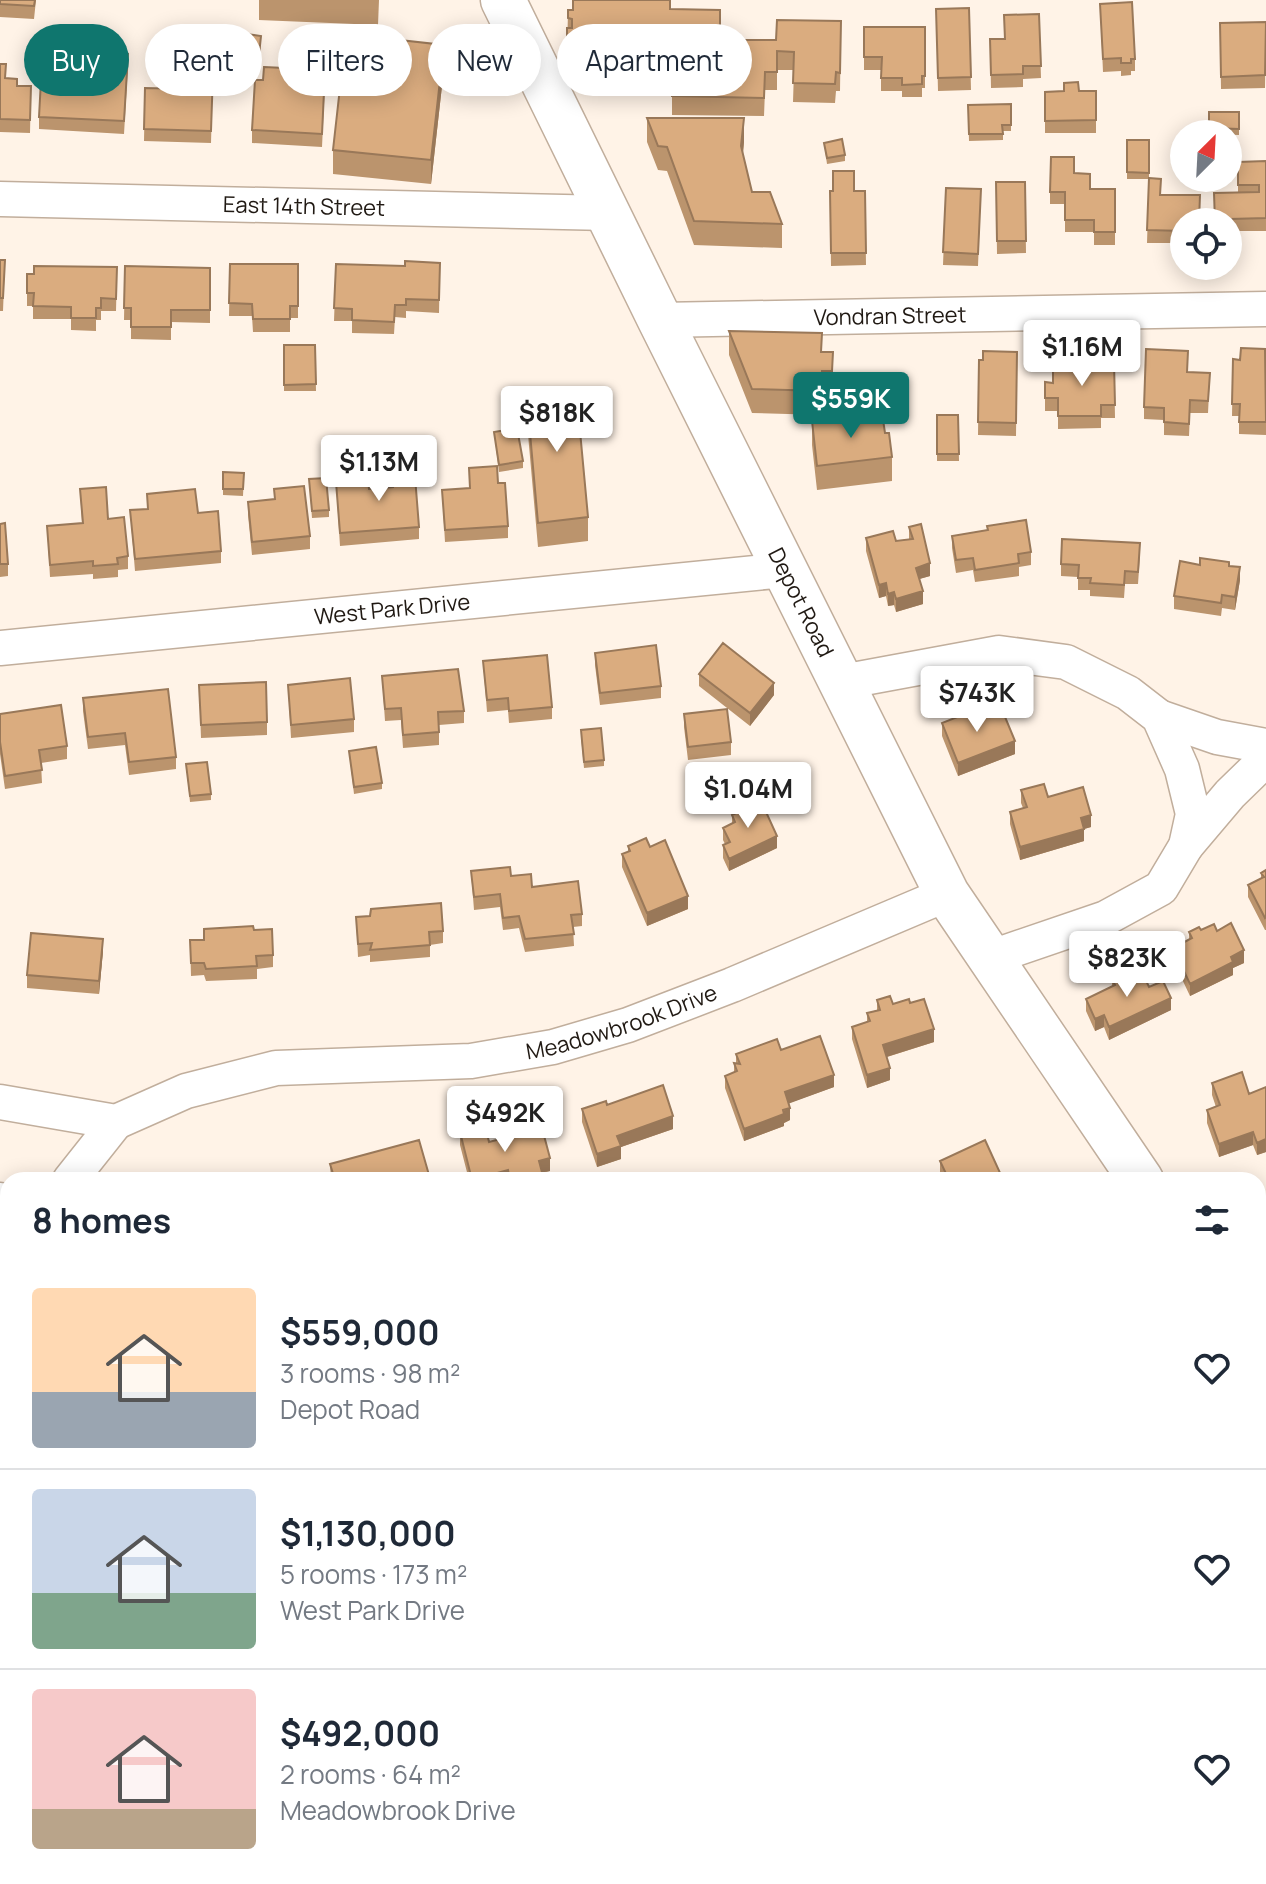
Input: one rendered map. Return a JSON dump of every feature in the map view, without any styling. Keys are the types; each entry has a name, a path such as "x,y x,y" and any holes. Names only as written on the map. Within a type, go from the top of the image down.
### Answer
{"street":[{"name":"Depot Road","path":"503,0 947,894 1136,1172"},
{"name":"East 14th Street","path":"0,199 608,213"},
{"name":"Vondran Street","path":"660,320 1266,309"},
{"name":"West Park Drive","path":"0,648 785,570"},
{"path":"842,682 999,653 1066,662 1128,693 1159,717 1217,737 1266,746"},
{"path":"1159,717 1182,769 1193,814 1186,846"},
{"path":"989,958 1106,918 1161,888 1186,846 1230,794 1266,759"},
{"name":"Meadowbrook Drive","path":"116,1122 186,1091 276,1068 471,1061 553,1047 643,1019 947,894"},
{"path":"0,1102 116,1122 76,1172"}],"building":[{"path":"0,0 35,0 34,6 0,4"},
{"path":"573,0 670,0 670,9 720,10 720,24 572,24 568,10 573,10"},
{"path":"1132,2 1135,59 1131,59 1131,63 1121,63 1121,58 1103,59 1100,4"},
{"path":"969,8 971,77 938,78 936,9"},
{"path":"1039,14 1041,66 1023,66 1023,74 991,75 990,39 1005,39 1004,15"},
{"path":"777,20 841,21 840,73 836,72 835,84 793,83 794,52 777,51 777,72 765,72 764,98 672,96 752,96 752,40 776,40"},
{"path":"1266,22 1265,75 1221,77 1220,23"},
{"path":"864,27 925,27 925,76 922,76 922,84 902,85 902,78 881,78 882,57 864,57"},
{"path":"412,41 428,43 428,96 438,96 431,160 333,150 339,96 412,96"},
{"path":"0,64 6,64 5,78 17,79 17,86 24,86 24,96 31,96 30,120 0,119"},
{"path":"264,67 278,68 278,96 324,96 322,134 252,130 254,96 262,96"},
{"path":"1078,82 1079,91 1096,91 1096,120 1045,121 1045,92 1064,91 1064,83"},
{"path":"145,88 145,96 212,96 211,131 144,129"},
{"path":"40,96 125,96 124,121 39,117"},
{"path":"1011,104 1011,125 1002,125 1003,134 969,134 968,105"},
{"path":"1209,112 1239,112 1239,120 1209,120"},
{"path":"647,118 744,118 741,146 752,192 770,192 782,224 694,221 667,147 658,146"},
{"path":"842,139 845,155 827,158 824,143"},
{"path":"1127,140 1149,140 1149,173 1127,172"},
{"path":"1051,157 1074,157 1074,173 1090,174 1090,189 1115,189 1115,232 1094,232 1094,220 1065,220 1065,192 1050,192"},
{"path":"1266,161 1266,218 1242,219 1242,208 1215,208 1214,193 1259,192 1259,185 1242,185 1242,162"},
{"path":"833,171 854,171 854,191 865,191 866,253 831,253 830,191 833,191"},
{"path":"1149,178 1161,179 1160,195 1200,195 1200,208 1170,208 1170,231 1147,230"},
{"path":"996,182 1025,182 1026,241 997,241"},
{"path":"946,188 981,189 978,254 943,252"},
{"path":"0,260 5,260 3,298 0,298"},
{"path":"405,261 440,263 439,300 406,299 406,305 395,305 394,322 352,320 352,309 334,308 336,264 405,266"},
{"path":"230,264 298,264 298,306 290,306 290,319 253,319 252,304 229,303"},
{"path":"34,266 117,267 116,299 101,298 101,308 96,308 96,318 71,318 71,307 33,306 34,293 27,293 27,274 34,274"},
{"path":"125,266 210,268 210,310 171,310 171,327 131,327 131,308 124,308"},
{"path":"729,331 822,333 821,352 833,352 832,371 822,371 822,391 752,389"},
{"path":"284,345 315,345 316,384 284,385"},
{"path":"1241,348 1265,349 1266,422 1239,422 1240,404 1232,404 1233,359 1240,360"},
{"path":"1146,349 1188,351 1187,372 1210,373 1208,401 1190,400 1189,424 1164,422 1164,408 1144,407"},
{"path":"983,351 1017,352 1016,423 978,422 979,360 983,360"},
{"path":"1114,362 1115,405 1101,405 1101,416 1058,416 1058,398 1045,398 1045,382 1053,383 1053,363"},
{"path":"526,388 576,388 588,517 538,523"},
{"path":"882,413 892,457 817,466 812,421"},
{"path":"937,415 958,415 959,454 937,454"},
{"path":"517,428 523,461 499,465 494,432"},
{"path":"414,464 419,527 340,533 336,482 368,479 369,489 393,487 391,466"},
{"path":"497,466 498,483 505,483 508,526 445,530 442,490 470,488 469,468"},
{"path":"223,472 244,473 243,489 223,489"},
{"path":"326,478 329,510 312,511 309,479"},
{"path":"304,486 310,536 252,542 248,502 275,499 274,489"},
{"path":"106,487 108,519 124,517 128,556 117,558 118,564 93,566 93,561 50,565 47,526 83,523 80,489"},
{"path":"195,489 198,513 218,511 221,551 135,559 130,510 148,509 147,494"},
{"path":"1026,520 1031,552 1018,554 1019,563 975,570 973,558 956,560 952,536"},
{"path":"5,523 8,564 0,564 0,524"},
{"path":"921,524 930,563 916,568 923,591 896,599 894,592 888,594 886,583 879,585 866,538 893,531 896,541 913,539 909,527"},
{"path":"1062,539 1140,543 1138,572 1125,571 1124,585 1090,583 1091,578 1078,578 1079,565 1061,564"},
{"path":"1200,558 1229,562 1229,566 1240,567 1235,597 1222,595 1221,603 1174,596 1180,561 1200,565"},
{"path":"723,643 774,683 750,713 699,674"},
{"path":"656,645 661,686 600,693 595,653"},
{"path":"547,655 552,707 509,711 508,698 487,700 483,661"},
{"path":"458,669 464,711 438,712 439,732 403,735 401,708 385,709 382,676"},
{"path":"350,678 354,719 291,725 288,685"},
{"path":"266,682 267,722 201,725 199,685"},
{"path":"168,689 176,757 129,762 125,733 88,737 83,698"},
{"path":"61,705 67,746 39,750 42,770 5,776 0,714"},
{"path":"985,706 990,717 1003,712 1015,741 958,763 942,723"},
{"path":"727,709 731,742 688,747 684,714"},
{"path":"601,728 604,760 584,762 581,730"},
{"path":"376,747 382,783 354,787 349,751"},
{"path":"207,762 211,794 190,796 186,764"},
{"path":"1044,784 1048,797 1083,787 1091,815 1081,818 1084,829 1020,847 1010,812 1027,807 1021,790"},
{"path":"761,801 777,836 729,859 723,845 730,842 723,828 735,822 732,815"},
{"path":"646,838 650,847 665,840 688,896 647,913 622,854 630,851 628,846"},
{"path":"510,867 511,876 531,874 532,887 578,881 582,914 571,915 574,934 525,939 519,916 503,918 500,894 474,897 471,871"},
{"path":"1266,870 1265,918 1248,885 1264,877 1261,873"},
{"path":"441,903 443,931 429,932 430,945 370,950 372,943 358,944 356,917 370,916 371,909"},
{"path":"1231,923 1244,950 1231,957 1233,962 1190,984 1173,948 1192,938 1189,932 1199,927 1201,930 1214,924 1217,931"},
{"path":"253,926 254,930 272,929 273,955 256,956 257,966 206,969 204,963 191,963 190,940 204,940 204,929"},
{"path":"31,933 103,939 99,981 27,975"},
{"path":"1125,974 1129,981 1143,974 1149,987 1163,981 1171,998 1109,1027 1104,1015 1095,1019 1086,999 1115,985 1112,979"},
{"path":"890,996 893,1004 924,999 934,1029 883,1045 890,1068 867,1075 852,1027 870,1021 867,1013 880,1010 877,1000"},
{"path":"820,1036 834,1075 785,1092 790,1108 783,1110 784,1114 744,1129 725,1076 737,1071 734,1063 740,1064 736,1054 777,1039 781,1050"},
{"path":"1242,1072 1249,1094 1266,1087 1266,1139 1257,1143 1253,1132 1219,1144 1207,1110 1220,1105 1212,1083"},
{"path":"663,1085 673,1116 617,1136 621,1146 597,1154 582,1109 606,1101 607,1105"},
{"path":"485,1125 489,1142 542,1128 550,1158 539,1161 542,1172 470,1172 460,1132"},
{"path":"419,1140 428,1172 332,1172 330,1164"},
{"path":"985,1140 1000,1172 945,1172 940,1161"}]}
